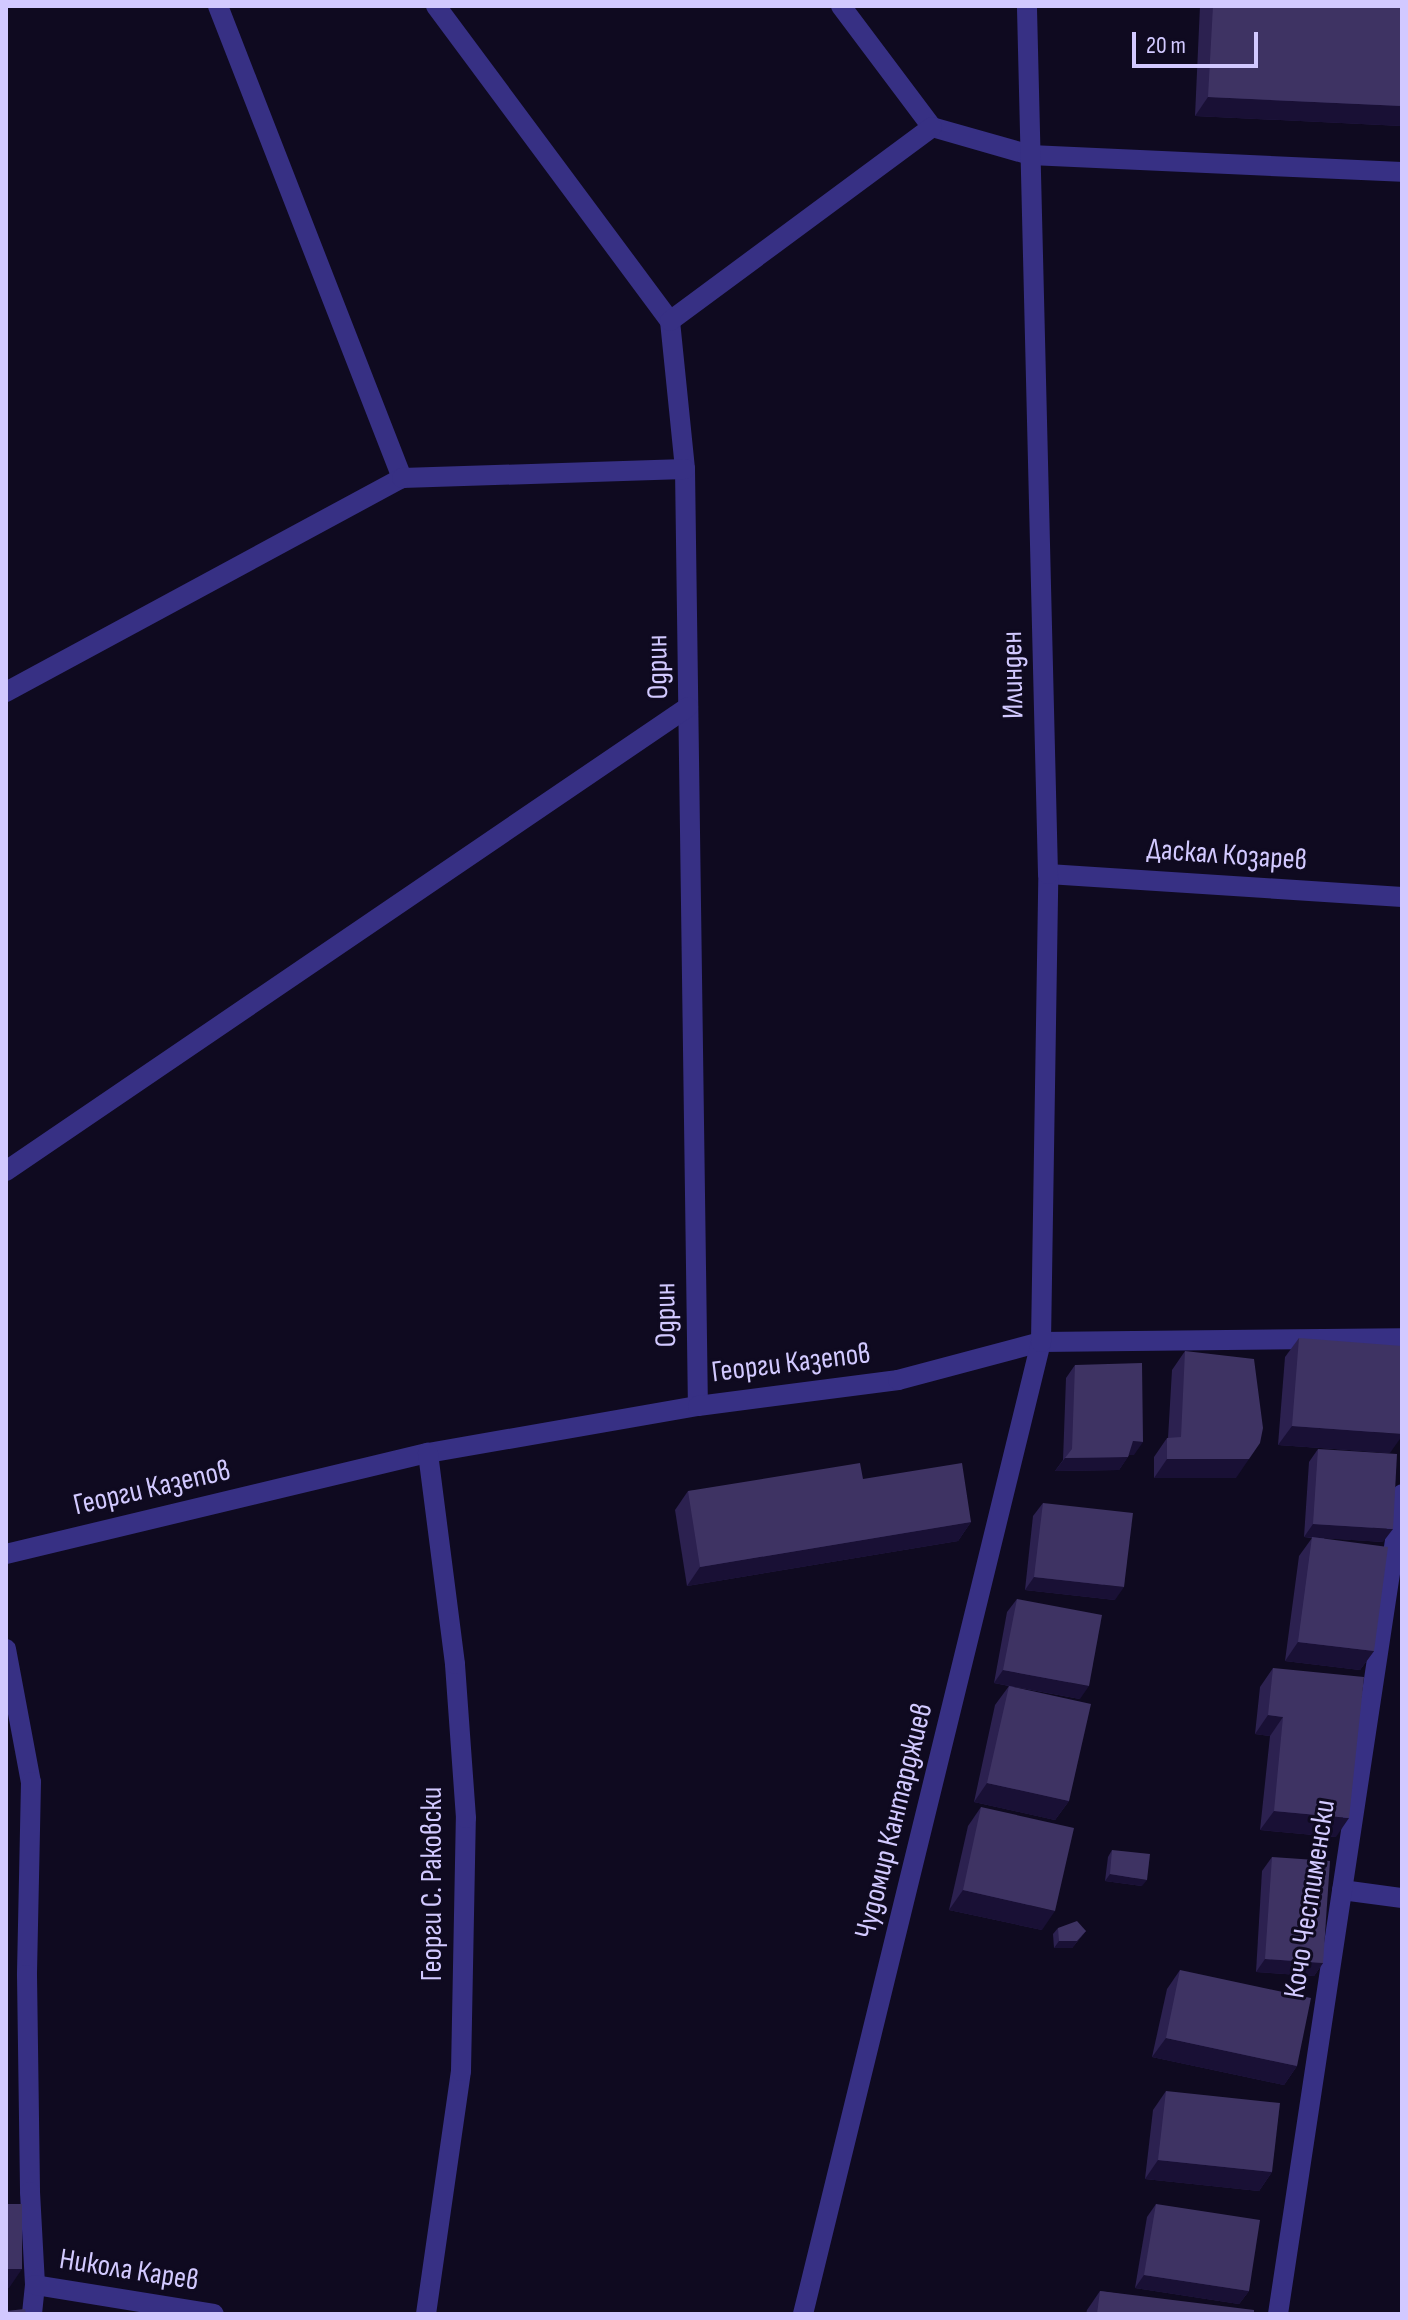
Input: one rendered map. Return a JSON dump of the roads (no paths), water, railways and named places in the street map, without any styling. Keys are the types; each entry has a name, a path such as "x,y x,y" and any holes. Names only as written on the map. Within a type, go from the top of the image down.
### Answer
{"street":[{"path":"218,6 402,478"},
{"path":"436,6 670,321 932,127"},
{"path":"841,6 932,127 1030,155 1402,172"},
{"name":"Илинден","path":"1027,6 1048,874 1041,1342"},
{"name":"Одрин","path":"670,321 685,469 698,1406"},
{"path":"6,692 402,478 685,469"},
{"path":"6,1171 688,707"},
{"name":"Даскал Козарев","path":"1048,874 1402,897"},
{"name":"Георги Казепов","path":"6,1554 428,1453 698,1406 898,1380 1041,1342 1402,1338"},
{"name":"Чудомир Кантарджиев","path":"803,2314 1041,1342"},
{"name":"Георги С. Раковски","path":"426,2314 461,2071 466,1818 455,1664 428,1453"},
{"name":"Кочо Честименски","path":"1278,2314 1402,1494"},
{"path":"6,1649 31,1782 27,1975 30,2192 35,2285 32,2314"},
{"path":"1342,1890 1402,1898"},
{"name":"Никола Карев","path":"35,2285 214,2314"}]}
